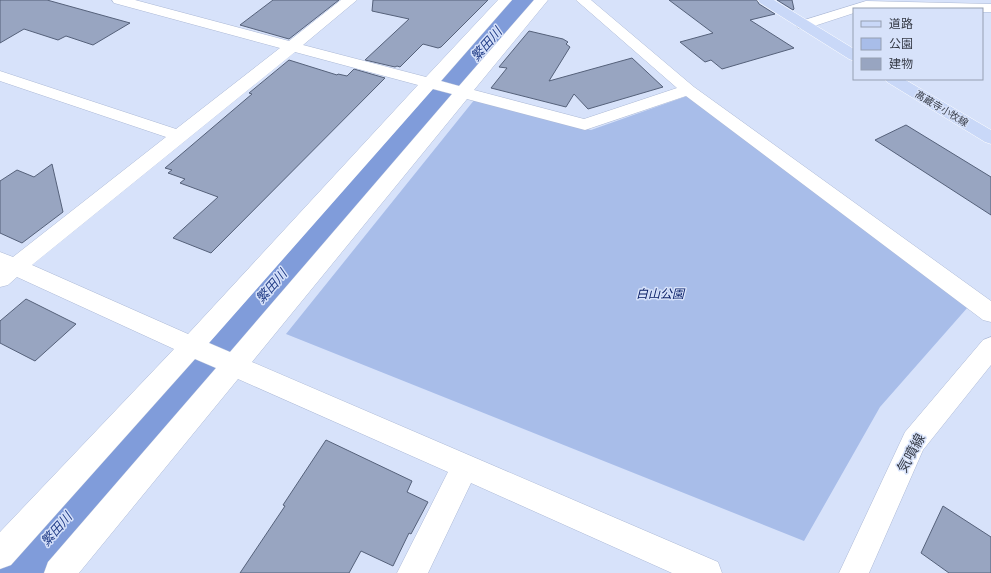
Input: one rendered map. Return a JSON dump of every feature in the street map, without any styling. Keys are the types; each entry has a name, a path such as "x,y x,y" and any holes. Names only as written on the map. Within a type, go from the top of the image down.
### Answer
{"main road":[{"path":"765,0 853,55"},
{"name":"高蔵寺小牧線","path":"895,80 991,138"}],"street":[{"path":"118,0 585,125 688,90"},
{"path":"5,269 179,136 350,0"},
{"path":"0,554 505,0"},
{"path":"59,573 540,0"},
{"path":"583,0 688,90 991,313"},
{"path":"857,8 866,5 991,8"},
{"path":"803,25 853,9"},
{"path":"0,76 179,136"},
{"path":"5,269 191,346 707,573"},
{"name":"気噴線","path":"854,573 914,442 991,347"},
{"path":"412,573 464,467"}],"green space":[{"name":"白山公園","path":"690,95 968,307 880,407 804,541 286,334 475,99 591,130"}],"building":[{"path":"0,0 47,0 130,23 93,45 66,36 58,40 24,29 0,43"},
{"path":"273,0 339,0 289,39 240,25"},
{"path":"373,0 488,0 441,47 438,48 423,44 400,67 395,67 365,60 409,19 372,11"},
{"path":"669,0 757,0 759,4 775,14 750,20 794,48 722,69 711,60 705,62 680,42 713,33"},
{"path":"777,0 792,0 794,9 793,10"},
{"path":"529,31 563,39 568,42 566,44 570,47 549,81 632,58 663,87 588,109 574,94 566,107 491,88 507,68 499,67"},
{"path":"289,60 337,75 347,76 354,69 385,78 211,253 173,238 218,197 180,183 185,179 168,173 172,170 165,168 252,94 249,93"},
{"path":"906,125 991,177 991,215 875,140"},
{"path":"52,164 63,212 22,243 0,233 0,181 17,170 34,177"},
{"path":"26,299 76,324 35,361 0,343 0,321"},
{"path":"326,440 412,481 407,492 428,502 411,534 409,533 393,566 361,551 349,573 240,573 285,506 283,505"},
{"path":"943,506 991,537 991,573 949,573 921,553"}],"waterway":[{"name":"繁田川","path":"18,573 438,95 524,0"}]}
